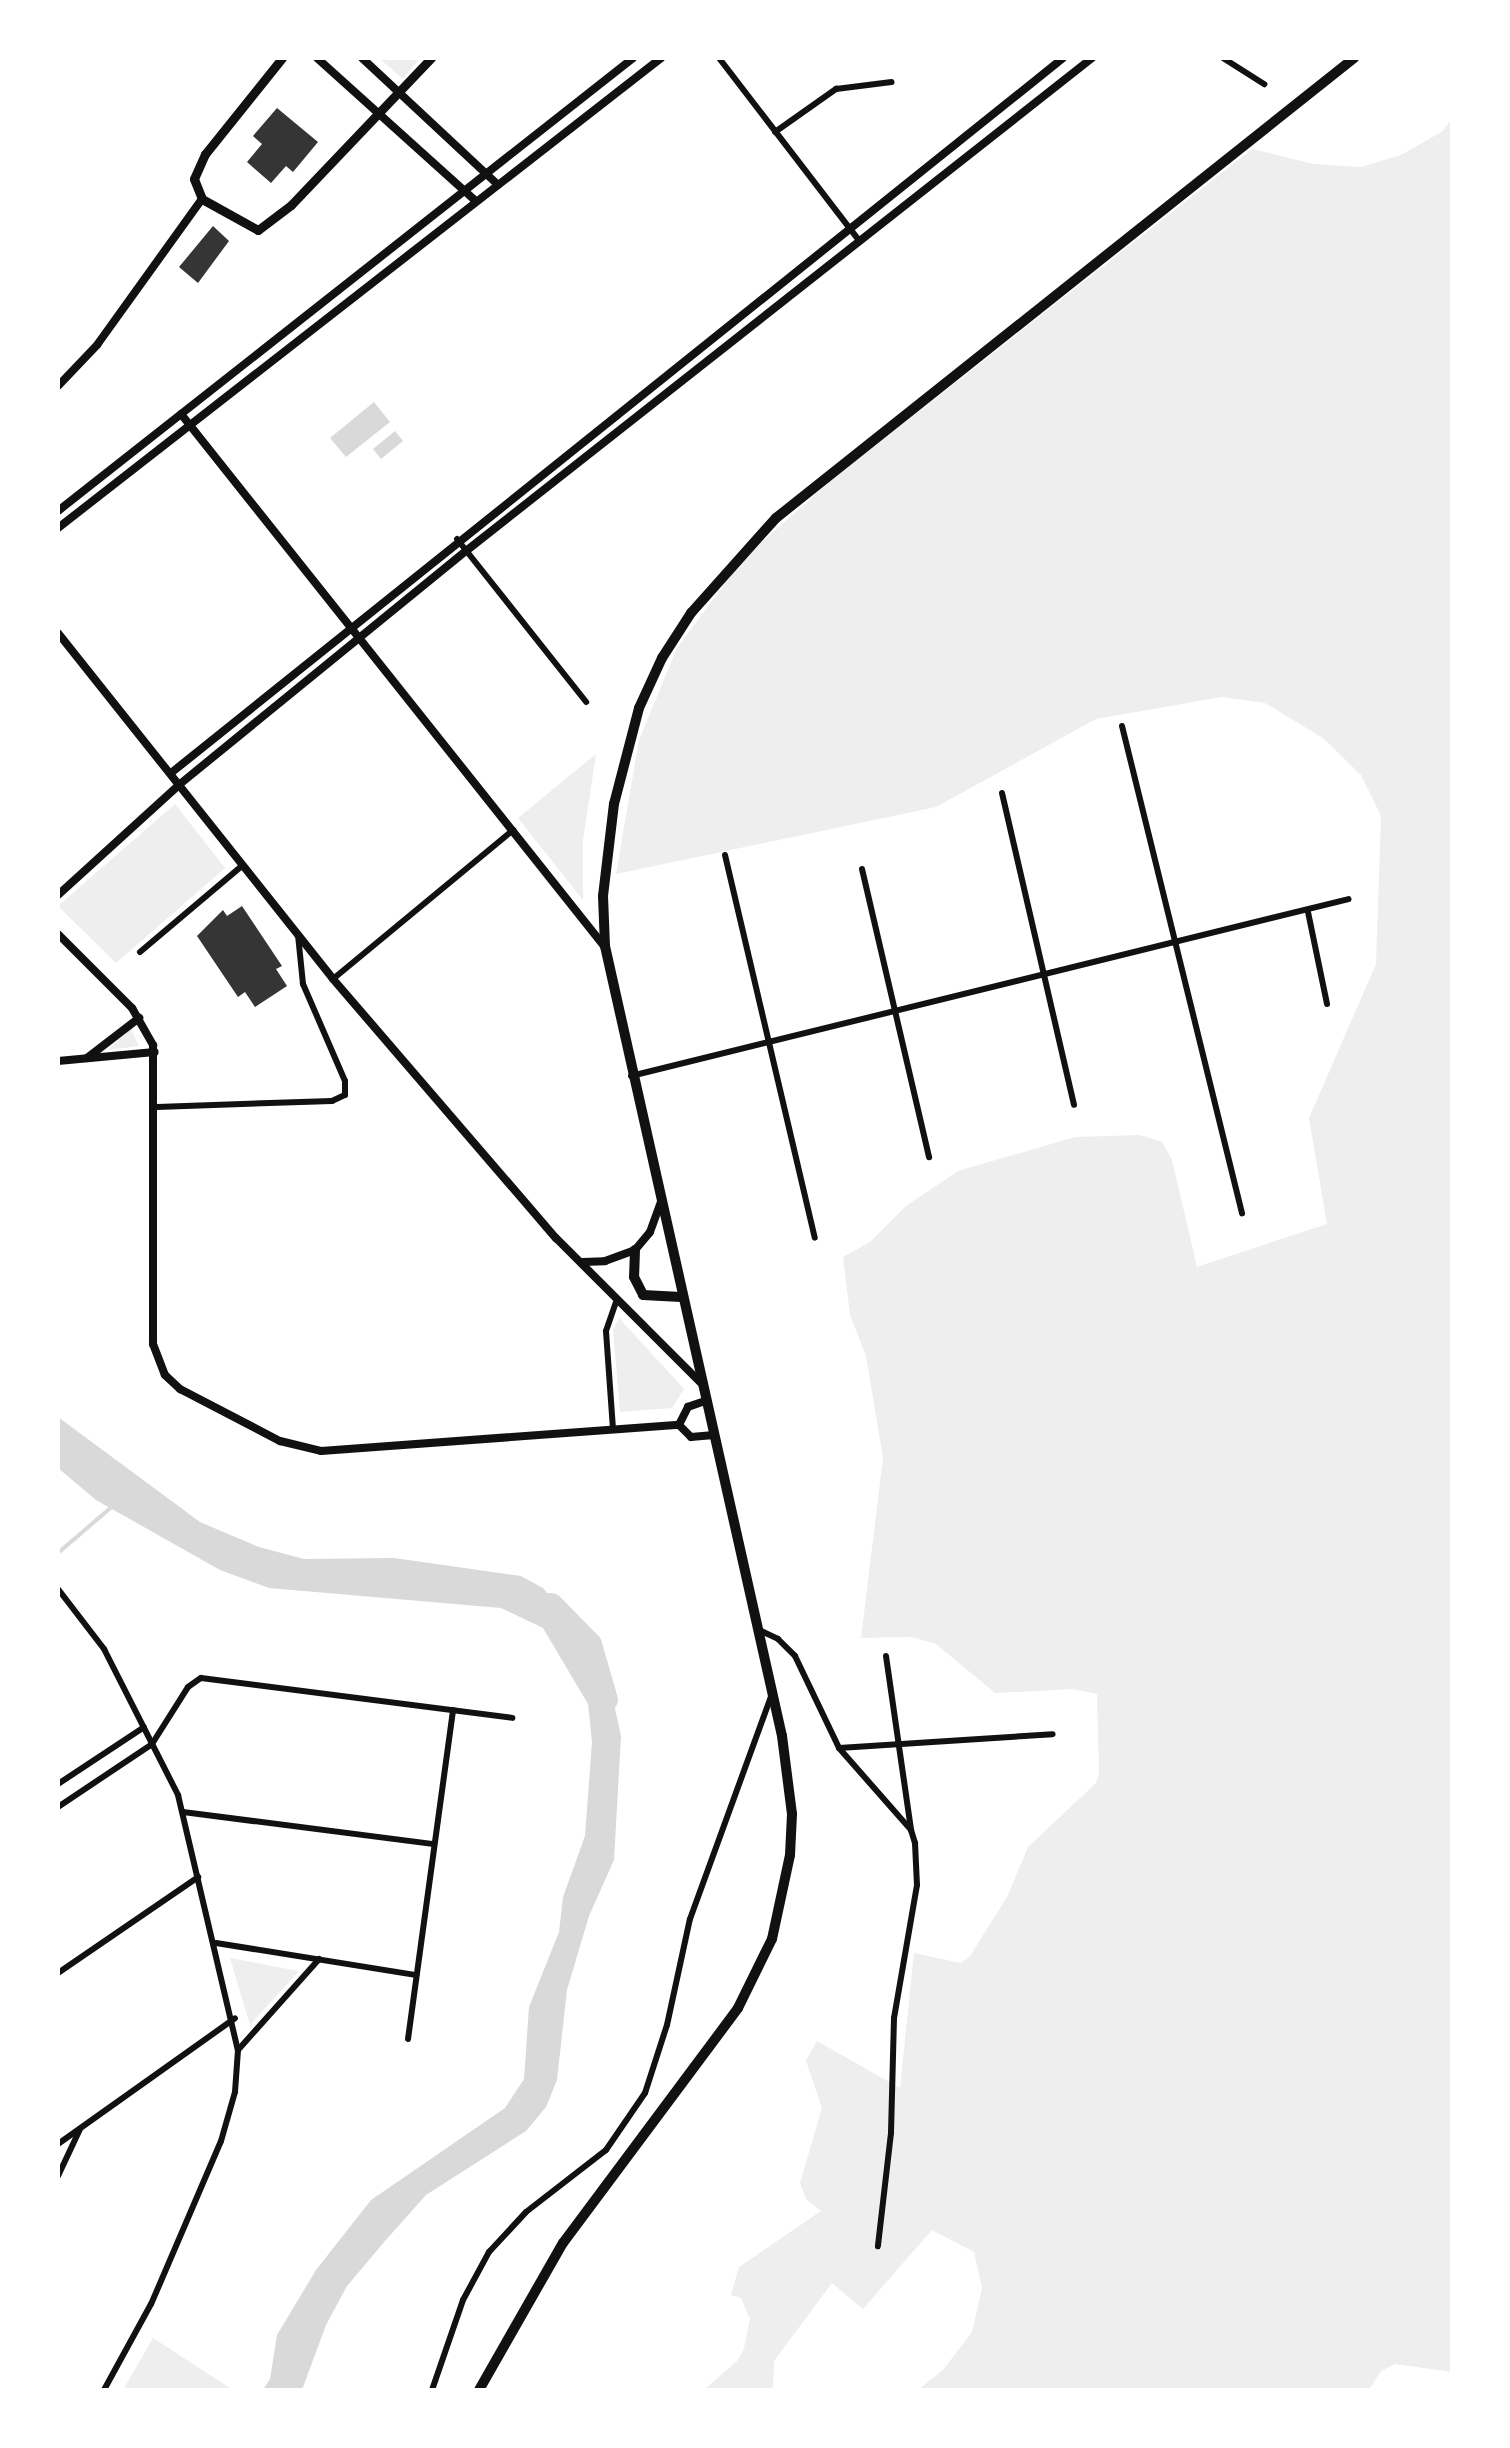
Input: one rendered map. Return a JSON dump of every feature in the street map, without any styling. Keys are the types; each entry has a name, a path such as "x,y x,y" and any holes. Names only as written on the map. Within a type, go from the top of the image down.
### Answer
{"highway":[{"path":"479,2390 563,2243 706,2056 744,1997 772,1939 783,1901 792,1814 759,1630 631,1076 605,946 606,857 619,774 639,708 662,658 731,562 820,482 1354,58"},
{"path":"635,1250 634,1277 643,1295 681,1297"}],"main road":[{"path":"282,58 205,154 194,179 202,199 251,229 265,228 379,115 431,58"}],"street":[{"path":"317,58 476,201"},
{"path":"362,58 498,185"},
{"path":"58,511 633,58"},
{"path":"58,528 661,58"},
{"path":"719,58 858,239"},
{"path":"171,773 457,539 1063,58"},
{"path":"58,895 180,784 466,551 858,239 1092,58"},
{"path":"1223,58 1264,84"},
{"path":"775,132 836,89 892,82"},
{"path":"58,386 97,345 202,199"},
{"path":"181,414 605,946"},
{"path":"457,539 586,702"},
{"path":"58,633 333,979 581,1262 701,1383"},
{"path":"1122,726 1242,1213"},
{"path":"1002,793 1048,976 1074,1105"},
{"path":"333,979 513,830"},
{"path":"725,855 815,1238"},
{"path":"140,952 243,865"},
{"path":"862,869 929,1157"},
{"path":"631,1076 897,1014 1308,912 1349,899"},
{"path":"1308,912 1327,1004"},
{"path":"58,934 139,1018 155,1052 153,1344 165,1375 180,1389 280,1441 321,1451 679,1425 691,1437 714,1435"},
{"path":"157,1107 332,1101 345,1095 345,1081 303,984 298,935"},
{"path":"86,1058 139,1018"},
{"path":"58,1061 155,1052"},
{"path":"581,1262 605,1261 635,1250 650,1232 661,1202"},
{"path":"613,1429 606,1331 617,1299"},
{"path":"679,1425 688,1407 705,1401"},
{"path":"58,1589 104,1649 183,1812 235,2018 238,2050 235,2092 221,2141 151,2304 104,2390"},
{"path":"759,1630 778,1639 795,1656 839,1748 911,1830"},
{"path":"878,2246 891,2133 894,2018 917,1885 901,1747 886,1656"},
{"path":"58,1807 152,1744 188,1687 201,1678 512,1718"},
{"path":"432,2390 463,2300 489,2252 526,2212 606,2150 645,2093 667,2025 690,1919 772,1694"},
{"path":"408,2039 453,1710"},
{"path":"58,1784 144,1727"},
{"path":"839,1748 901,1747 1053,1734"},
{"path":"183,1812 434,1844"},
{"path":"58,1973 198,1877"},
{"path":"216,1943 416,1975"},
{"path":"238,2050 319,1959"},
{"path":"58,2144 235,2018"},
{"path":"58,2176 80,2129"}],"shaded area":[{"path":"379,58 420,58 403,79"},
{"path":"1452,118 1452,2372 1395,2364 1381,2371 1369,2390 918,2390 943,2370 972,2332 982,2288 974,2252 932,2230 863,2309 832,2283 774,2361 773,2390 704,2390 738,2360 744,2348 750,2319 741,2298 731,2295 739,2267 821,2211 806,2199 800,2183 822,2108 806,2061 817,2041 900,2088 914,1953 961,1963 970,1956 1007,1897 1028,1847 1096,1783 1099,1773 1097,1694 1073,1689 995,1693 936,1644 911,1637 861,1638 883,1458 866,1356 850,1315 843,1257 870,1242 906,1206 958,1171 1075,1137 1140,1135 1162,1142 1172,1160 1197,1267 1327,1224 1309,1118 1376,964 1381,816 1361,775 1323,738 1265,703 1222,697 1096,719 936,807 616,874 639,740 677,648 744,558 831,481 1252,149 1314,164 1361,167 1401,155 1443,131"},
{"path":"374,402 390,422 346,457 330,438"},
{"path":"395,431 403,441 381,459 373,449"},
{"path":"596,754 583,841 583,900 518,818"},
{"path":"175,804 225,868 116,963 58,906"},
{"path":"131,1029 139,1046 108,1050"},
{"path":"619,1318 684,1389 672,1408 620,1412 613,1330"},
{"path":"58,1417 200,1522 259,1547 304,1559 394,1558 521,1576 543,1588 571,1621 614,1704 621,1736 614,1860 589,1916 567,1990 557,2080 546,2107 526,2131 426,2195 385,2241 347,2286 326,2325 302,2390 263,2390 270,2379 277,2335 316,2270 371,2200 505,2108 524,2079 529,2007 559,1932 563,1897 585,1836 592,1742 588,1704 543,1628 501,1608 269,1588 220,1570 96,1500 58,1468"},
{"path":"230,1958 299,1971 250,2025"},
{"path":"153,2338 233,2390 123,2390"}],"building":[{"path":"277,108 318,142 293,172 286,166 271,183 247,162 262,144 253,136"},
{"path":"213,226 229,241 198,283 179,267"},
{"path":"242,906 282,966 276,969 287,986 255,1007 245,992 238,997 197,936 223,910 227,916"}],"waterway":[{"path":"58,1553 114,1505"},
{"path":"551,1606 589,1645 605,1700"}]}
